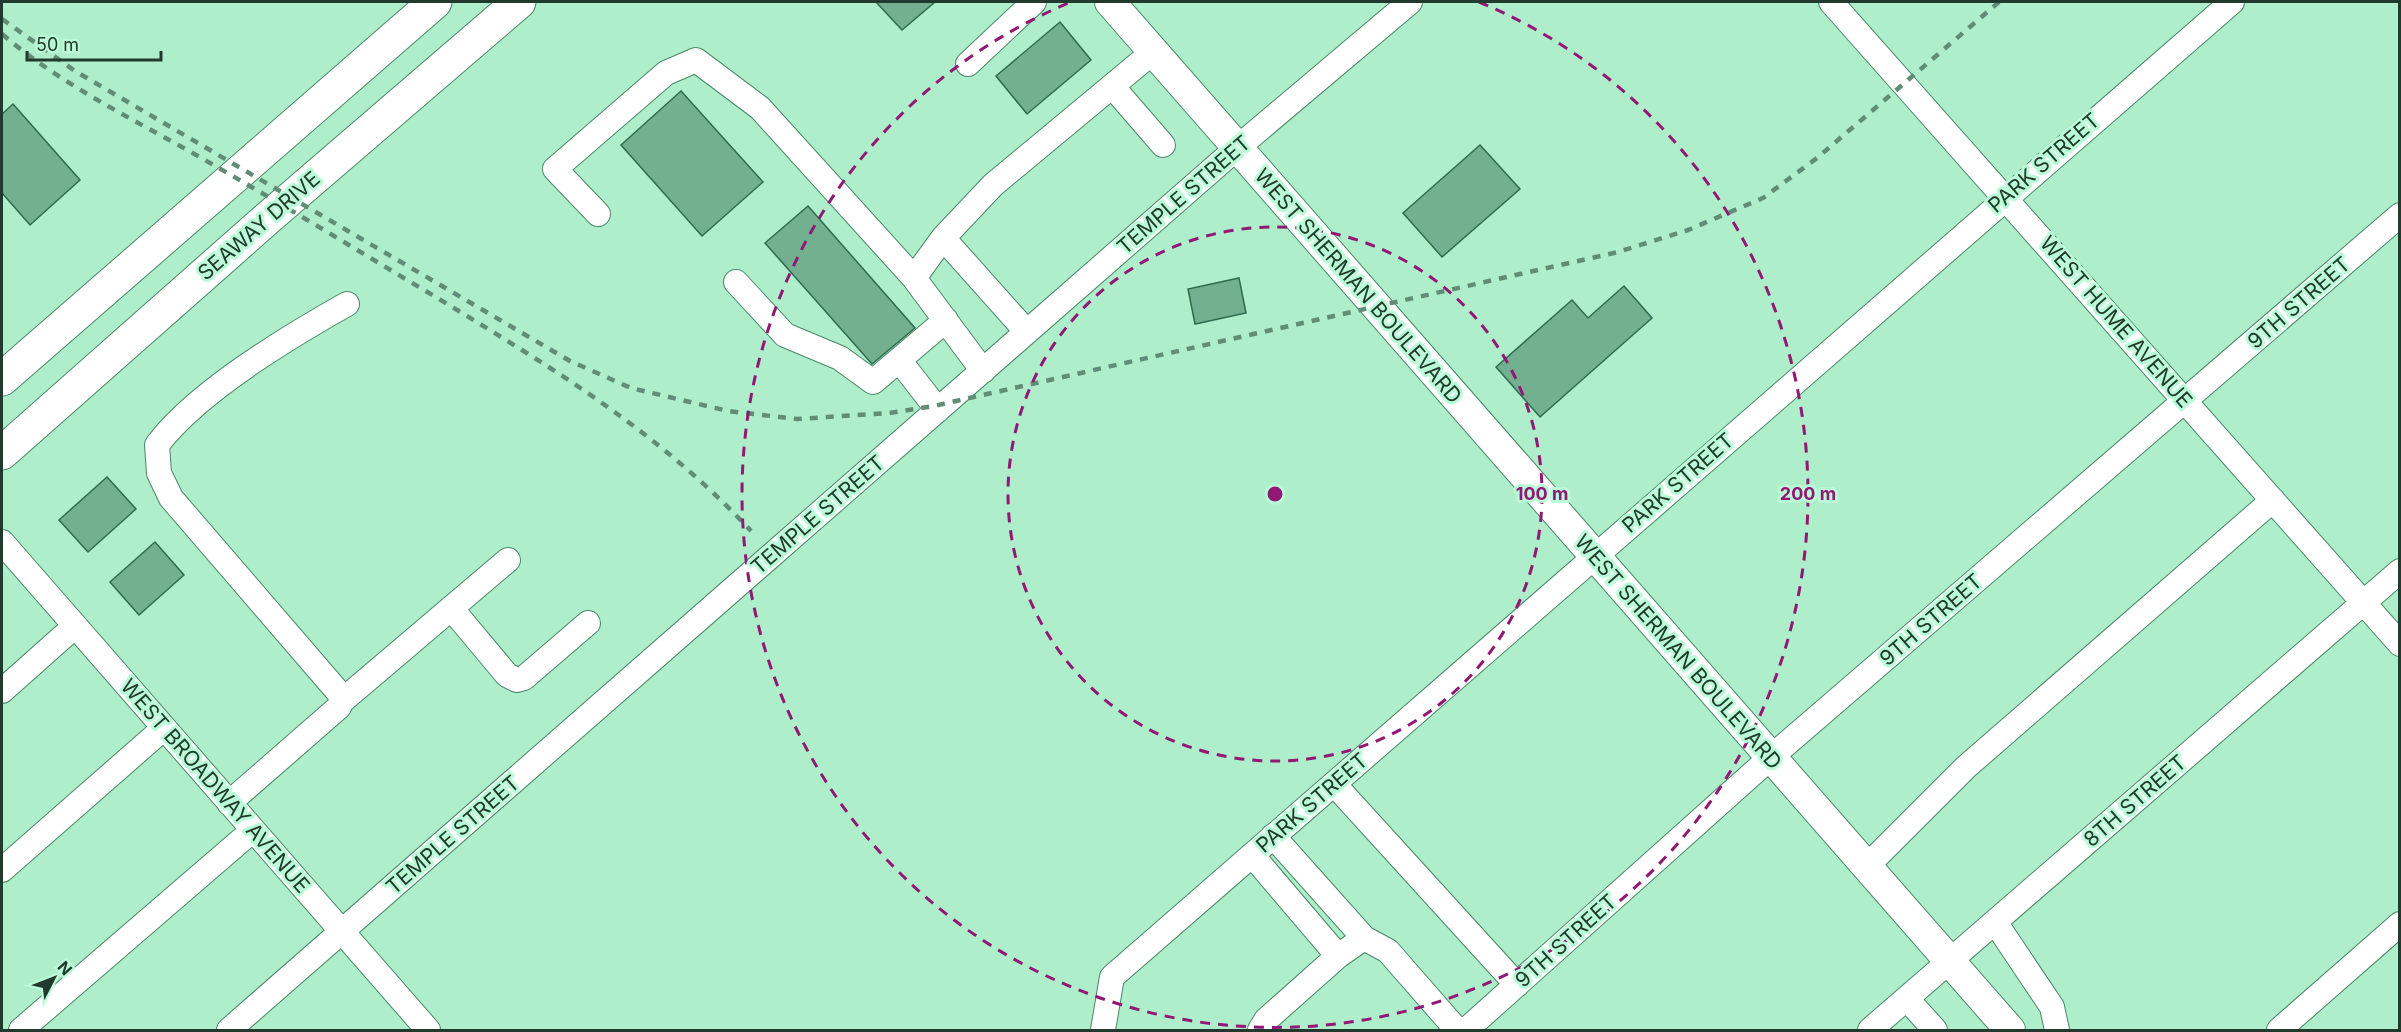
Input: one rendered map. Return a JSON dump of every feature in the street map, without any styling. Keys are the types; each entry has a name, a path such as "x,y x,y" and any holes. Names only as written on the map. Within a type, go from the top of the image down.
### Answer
{"highway":[{"path":"2,379 435,2"},
{"name":"SEAWAY DRIVE","path":"2,453 366,132 519,2"}],"main road":[{"name":"WEST SHERMAN BOULEVARD","path":"1110,2 2010,1030"}],"street":[{"path":"968,64 1034,2"},
{"name":"TEMPLE STREET","path":"229,1030 1237,148 1410,2"},
{"name":"WEST HUME AVENUE","path":"1831,2 2400,644"},
{"name":"PARK STREET","path":"1103,1030 1112,977 2005,196 2232,2"},
{"path":"914,278 944,238 993,185 1153,52"},
{"path":"598,214 555,169 666,73 696,60 760,108 914,278 983,370"},
{"path":"1112,87 1163,145"},
{"name":"9TH STREET","path":"1466,1030 1770,758 2186,402 2400,214"},
{"path":"944,238 1027,332"},
{"path":"736,282 785,335 840,358 873,381 946,321"},
{"path":"342,701 327,678 171,498 159,473 157,445 168,430 264,356 347,304"},
{"path":"899,360 938,410"},
{"path":"1866,867 1966,767 2273,500"},
{"name":"WEST BROADWAY AVENUE","path":"2,542 10,567 75,626 428,1030"},
{"path":"229,803 339,707 342,701 508,560"},
{"name":"8TH STREET","path":"1870,1030 2400,571"},
{"path":"451,608 507,675 517,680 524,678 588,623"},
{"path":"2,691 75,626"},
{"path":"2,870 164,728"},
{"path":"1334,783 1517,985"},
{"path":"21,1030 253,830"},
{"path":"1273,836 1364,938 1388,951 1457,1030"},
{"path":"1252,855 1338,956"},
{"path":"1995,922 2052,1007 2056,1030"},
{"path":"2279,1030 2400,924"},
{"path":"1260,1030 1266,1020 1338,956 1364,938"},
{"path":"1907,999 1935,1030"}],"building":[{"path":"876,2 935,2 902,30"},
{"path":"1060,22 1091,60 1027,114 996,76"},
{"path":"681,91 763,182 702,236 621,145"},
{"path":"13,104 80,180 30,225 2,193 2,114"},
{"path":"1480,145 1520,189 1442,257 1403,213"},
{"path":"808,206 915,328 872,364 765,243"},
{"path":"1239,278 1246,313 1195,324 1188,289"},
{"path":"1624,286 1652,318 1540,417 1496,367 1572,300 1588,318"},
{"path":"107,477 136,509 88,552 59,520"},
{"path":"155,542 184,575 139,615 110,582"}],"railway":[{"path":"2,19 75,71 570,361 631,388 728,411 797,419 889,413 934,406 1618,252 1688,230 1763,198 1817,158 1999,2"},
{"path":"2,34 52,72 79,89 301,216 564,377 604,404 680,463 751,531"}]}
